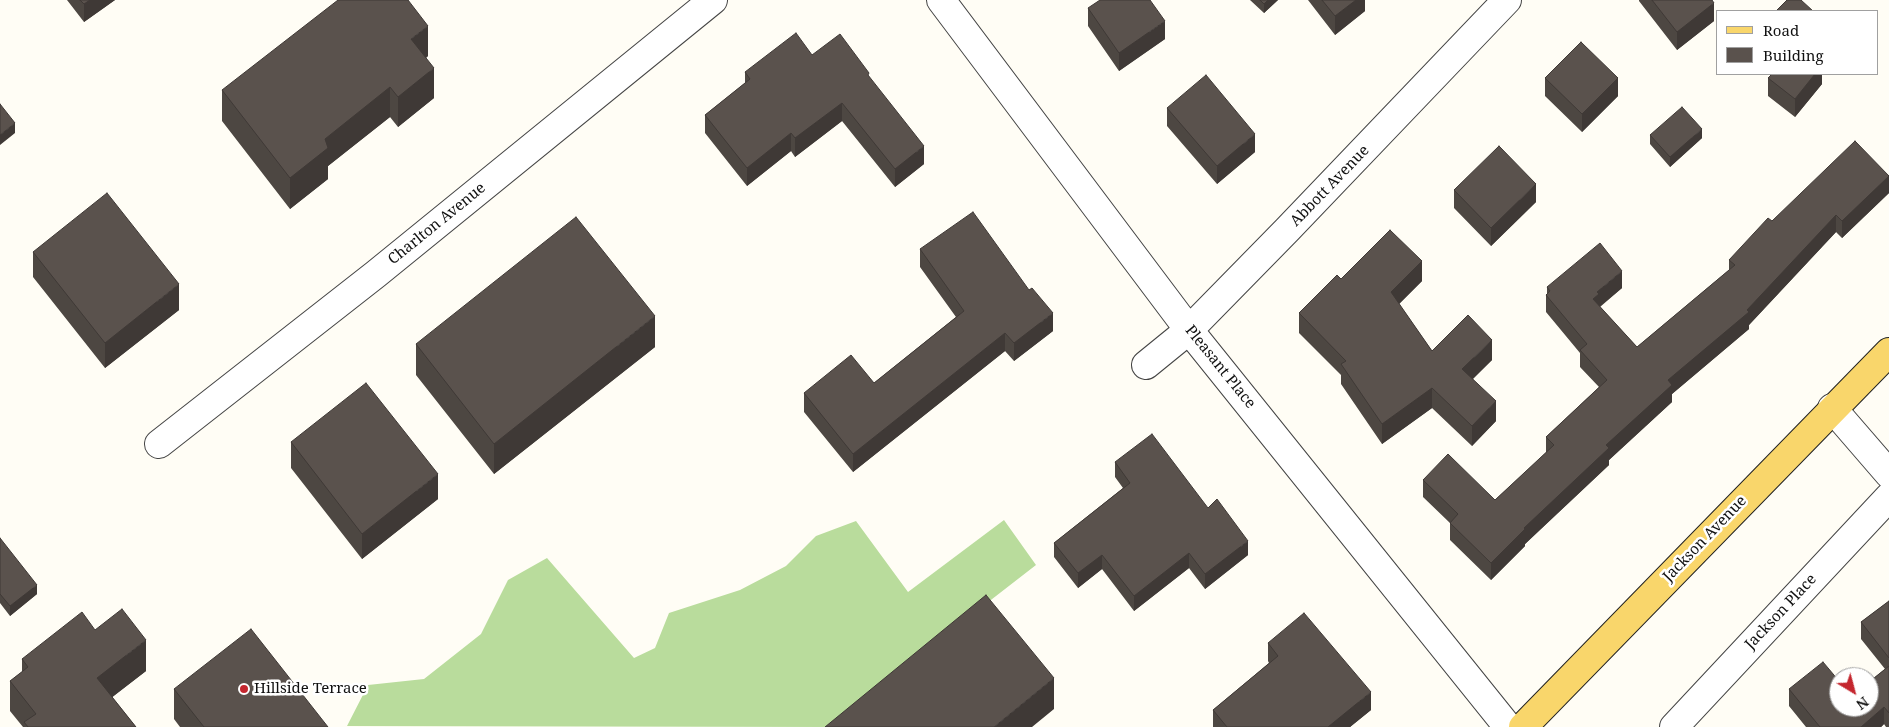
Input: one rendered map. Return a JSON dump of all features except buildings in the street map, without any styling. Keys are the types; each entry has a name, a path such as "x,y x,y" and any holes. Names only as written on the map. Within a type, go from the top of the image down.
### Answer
{"main road":[{"name":"Jackson Avenue","path":"1523,727 1832,408 1889,352"}],"street":[{"name":"Charlton Avenue","path":"160,444 376,274 713,0"},
{"name":"Pleasant Place","path":"941,0 1189,330 1508,727"},
{"name":"Abbott Avenue","path":"1146,365 1189,330 1507,0"},
{"path":"1832,408 1889,474"},
{"name":"Jackson Place","path":"1674,727 1889,497"}],"green space":[{"path":"1004,520 1036,565 827,727 347,726 368,685 424,679 481,634 508,580 547,558 634,658 655,648 669,613 740,590 786,566 816,536 856,521 908,592"}],"place":[{"name":"Hillside Terrace","path":"244,689"}]}
